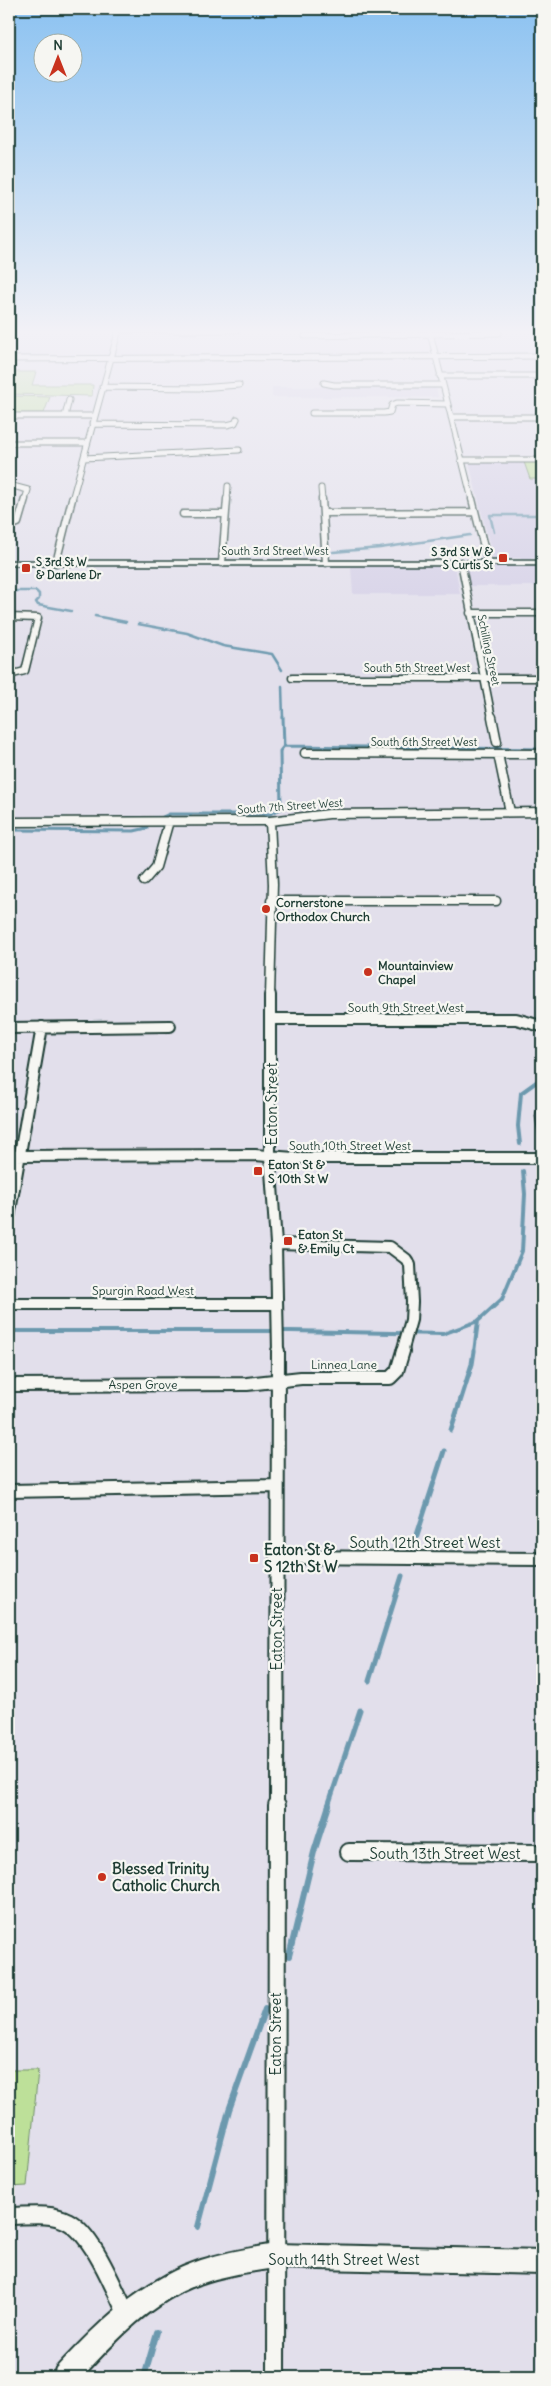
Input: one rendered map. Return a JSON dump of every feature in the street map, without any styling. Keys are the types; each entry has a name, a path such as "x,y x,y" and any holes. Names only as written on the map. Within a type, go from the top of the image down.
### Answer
{"main road":[{"name":"South 3rd Street West","path":"9,563 542,563"},
{"name":"South 14th Street West","path":"65,2377 127,2314 157,2294 198,2272 233,2263 275,2256 542,2262"}],"street":[{"path":"456,440 488,562"},
{"path":"9,443 87,443 56,563"},
{"path":"84,458 169,452 239,450"},
{"path":"461,460 542,460"},
{"path":"9,485 28,490 18,523 9,526"},
{"path":"222,563 228,486"},
{"path":"321,488 326,562"},
{"path":"323,513 475,512"},
{"path":"184,514 225,514"},
{"name":"Schilling Street","path":"461,562 497,742"},
{"path":"470,612 542,613"},
{"path":"9,617 38,618 25,671 21,674 9,675"},
{"name":"South 5th Street West","path":"292,678 542,678"},
{"name":"South 6th Street West","path":"305,753 542,754"},
{"path":"498,754 510,812"},
{"name":"South 7th Street West","path":"9,822 270,821 330,814 542,812"},
{"path":"144,881 156,867 169,821"},
{"name":"Eaton Street","path":"270,821 273,876 271,901 270,1156 276,1244 278,1382 276,1557 276,2377"},
{"path":"271,901 496,902"},
{"name":"South 9th Street West","path":"271,1019 516,1019 541,1026"},
{"path":"9,1028 170,1026"},
{"path":"9,1217 42,1027"},
{"name":"South 10th Street West","path":"9,1156 542,1158"},
{"name":"Linnea Lane","path":"276,1244 390,1247 406,1258 410,1266 412,1302 410,1320 397,1372 390,1378 302,1378 278,1382"},
{"name":"Spurgin Road West","path":"9,1304 277,1304"},
{"name":"Aspen Grove","path":"9,1385 246,1384 278,1382"},
{"path":"9,1491 277,1486"},
{"name":"South 12th Street West","path":"276,1557 542,1559"},
{"name":"South 13th Street West","path":"348,1852 542,1853"},
{"path":"9,2216 53,2217 69,2221 102,2265 127,2314"}],"shaded area":[{"path":"469,462 542,462 542,558 493,558"},
{"path":"465,566 542,566 542,586 468,586"},
{"path":"351,567 450,567 456,571 460,594 353,594"}],"green space":[{"path":"524,462 542,462 542,479 530,479"},
{"path":"9,2070 38,2070 27,2186 9,2187"}],"building":[{"path":"537,1108 542,1108 542,1131 541,1131"}],"waterway":[{"path":"494,532 490,515 542,515"},
{"path":"333,552 380,548 470,535"},
{"path":"275,555 314,553"},
{"path":"9,591 36,591 39,594 39,599 36,602 38,605 71,611"},
{"path":"95,616 126,622"},
{"path":"138,624 187,633 223,646 272,654 282,670"},
{"path":"282,686 283,718"},
{"path":"283,717 284,746"},
{"path":"158,819 169,814 270,814 281,809 280,751 284,746"},
{"path":"284,746 542,749"},
{"path":"9,830 134,831 147,828"},
{"path":"520,1144 518,1126 521,1093 542,1078"},
{"path":"478,1321 502,1299 522,1251 525,1194 523,1171"},
{"path":"9,1331 291,1331 443,1334 478,1321"},
{"path":"474,1352 478,1321"},
{"path":"451,1430 472,1364 474,1351"},
{"path":"415,1541 444,1451"},
{"path":"369,1681 402,1576"},
{"path":"328,1806 360,1710"},
{"path":"289,1956 314,1852 329,1805"},
{"path":"198,2227 229,2110 265,2009"},
{"path":"144,2377 157,2332"}],"place":[{"name":"S 3rd St W & S Curtis St","path":"503,558"},
{"name":"S 3rd St W & Darlene Dr","path":"26,568"},
{"name":"Cornerstone Orthodox Church","path":"266,909"},
{"name":"Mountainview Chapel","path":"368,972"},
{"name":"Eaton St & S 10th St W","path":"258,1171"},
{"name":"Eaton St & Emily Ct","path":"288,1241"},
{"name":"Eaton St & S 12th St W","path":"254,1558"},
{"name":"Blessed Trinity Catholic Church","path":"102,1877"}]}
